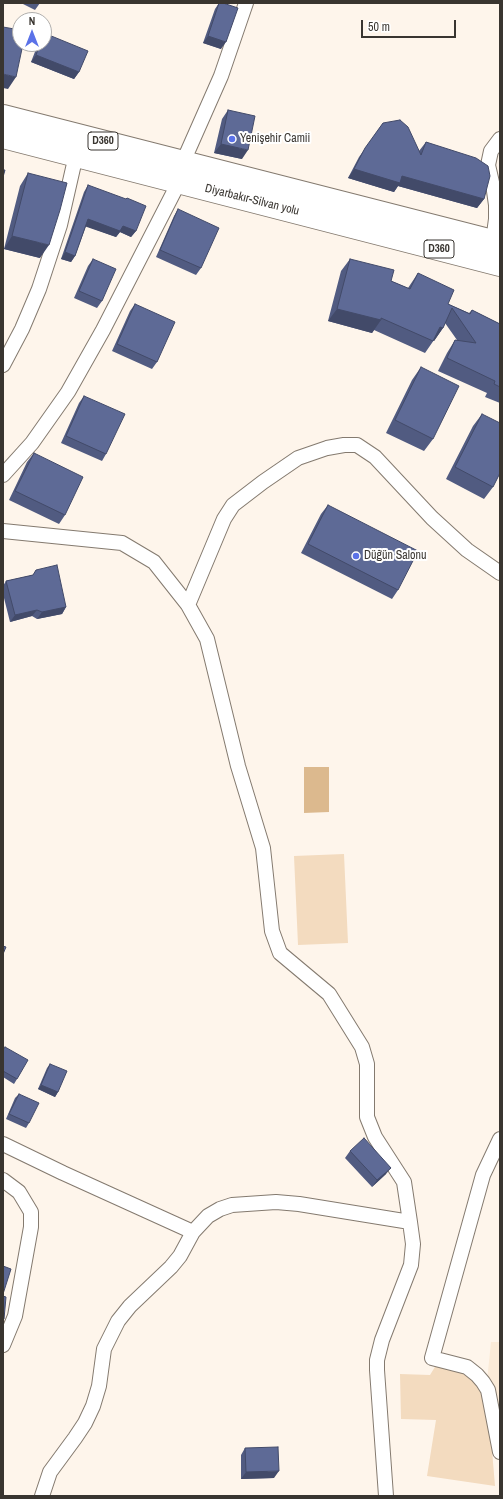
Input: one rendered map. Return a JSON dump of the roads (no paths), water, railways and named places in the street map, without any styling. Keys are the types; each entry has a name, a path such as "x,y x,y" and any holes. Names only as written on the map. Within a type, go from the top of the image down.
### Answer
{"highway":[{"name":"Diyarbakır-Silvan yolu","path":"3,116 190,174 381,223 496,242"},
{"name":"Diyarbakır-Silvan yolu","path":"3,137 76,156 190,174"},
{"name":"Diyarbakır-Silvan yolu","path":"381,223 500,265"}],"street":[{"path":"3,475 32,443 68,392 190,174 246,3"},
{"path":"496,242 496,206 488,165 491,151 500,139"},
{"path":"3,365 22,329 44,276 60,225 76,156"},
{"path":"188,605 224,519 233,505 298,458 327,448 344,445 357,445 375,457 432,518 467,550 500,573"},
{"path":"3,531 122,543 154,562 188,605 207,639 238,766 263,848 272,931 280,953 329,994 362,1047 367,1064 367,1117 375,1137 404,1182 413,1244 411,1265 382,1340 377,1360 386,1496"},
{"path":"500,1139 483,1175 432,1358 460,1365 477,1375 488,1390 498,1423 500,1452"},
{"path":"3,1144 193,1232"},
{"path":"3,1180 19,1192 31,1212 31,1227 15,1316 3,1345"},
{"path":"42,1496 50,1472 85,1423 93,1406 99,1386 104,1349 109,1336 118,1321 130,1306 171,1267 180,1256 193,1232 208,1216 220,1209 232,1205 262,1203 299,1204 410,1222"}],"place":[{"name":"Yenişehir Camii","path":"232,139"},
{"name":"Düğün Salonu","path":"356,556"}]}
